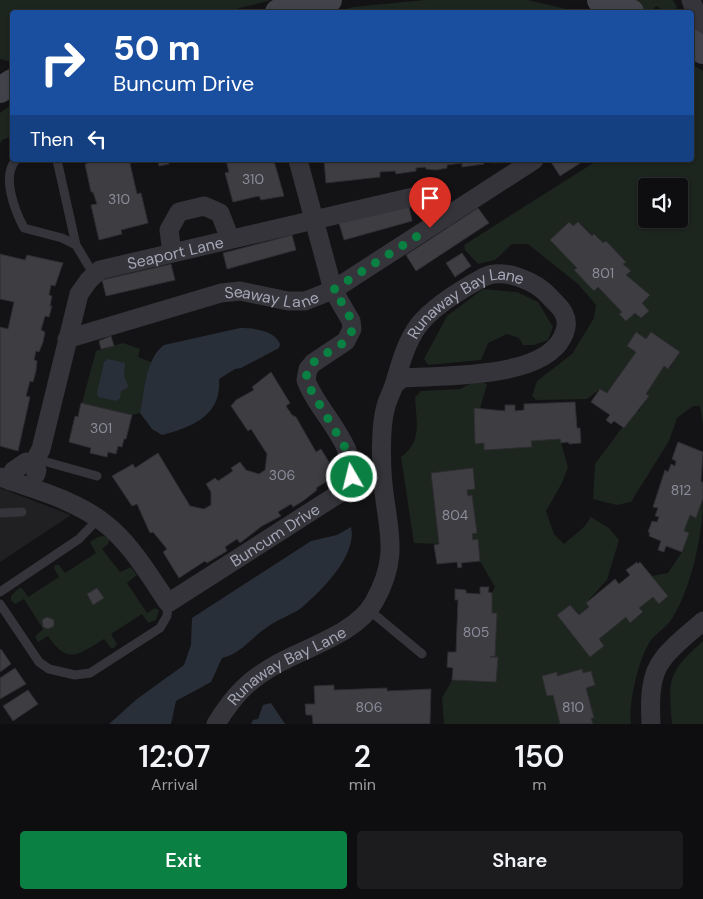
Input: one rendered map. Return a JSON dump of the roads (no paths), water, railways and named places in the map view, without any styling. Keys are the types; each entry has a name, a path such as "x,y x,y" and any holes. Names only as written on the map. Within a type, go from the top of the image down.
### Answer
{"main road":[{"path":"600,0 626,10"},
{"path":"287,10 325,1"}],"street":[{"path":"691,0 701,27 697,46"},
{"name":"Buncum Drive","path":"168,603 332,498 348,484 352,477 351,459 306,380 308,369 313,363 350,336 350,321 333,290 299,162"},
{"name":"Seaway Lane","path":"68,340 221,293 240,291 288,301 305,301 333,290 531,162"},
{"name":"Seaport Lane","path":"94,275 100,270 314,219 413,198 426,198 434,203 445,218"},
{"path":"172,253 168,230 179,212 204,206 220,212 230,239"},
{"name":"Runaway Bay Lane","path":"216,724 230,701 246,685 275,665 354,625 369,610 387,577 392,542 383,483 385,408 395,384 402,356 418,325 456,292 488,274 517,276 544,290 564,314 567,329 559,344 539,360 504,370 404,378 395,384"},
{"path":"27,487 34,481 37,470 35,461 79,294 94,275"},
{"path":"35,461 26,462 19,466 5,479 67,501 98,519 122,541 168,603"},
{"path":"651,724 650,699 654,678 662,659 703,620"}],"lane":[{"path":"14,162 10,182 15,213 24,228 62,238 76,245"},
{"path":"57,162 76,245 94,275"},
{"path":"35,461 97,476"},
{"path":"0,513 22,512"},
{"path":"0,592 79,539 98,519"},
{"path":"0,604 39,662 49,669 75,675 90,672 160,628 167,616 168,603"},
{"path":"369,610 422,654"}]}
